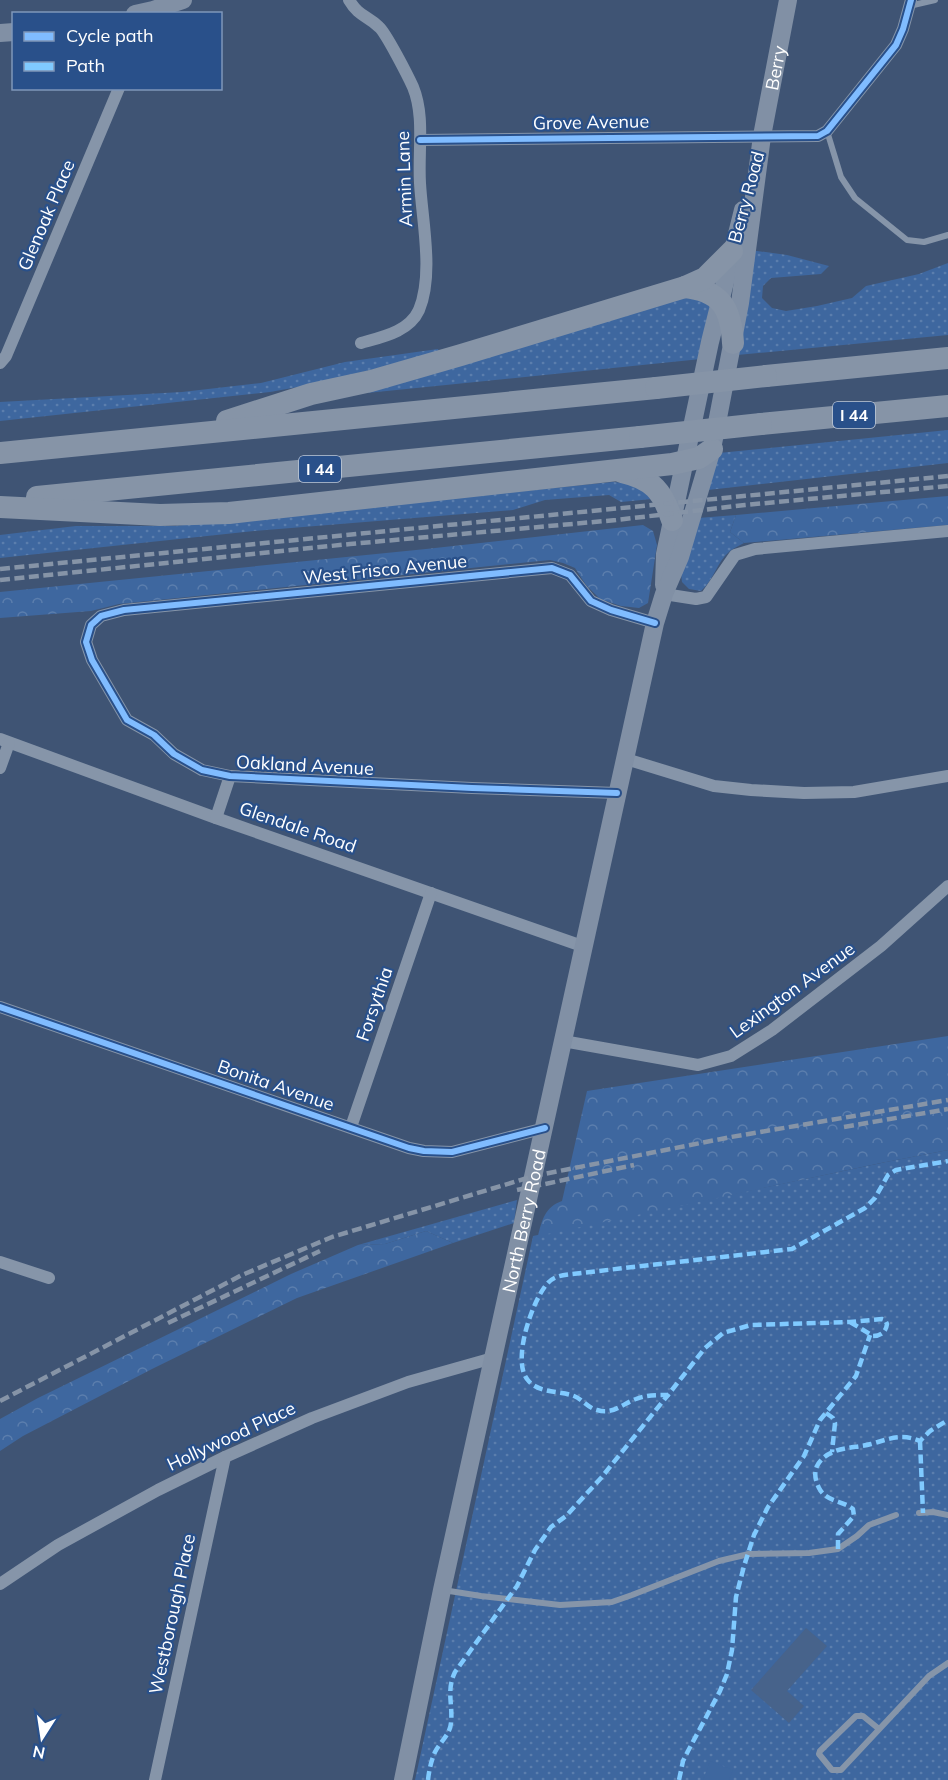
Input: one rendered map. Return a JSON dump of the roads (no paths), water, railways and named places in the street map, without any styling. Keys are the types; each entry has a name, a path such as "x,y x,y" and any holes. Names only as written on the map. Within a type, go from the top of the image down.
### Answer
{"highway":[{"path":"181,435 311,394 371,381 685,287 705,278 732,250"},
{"path":"685,287 698,288 721,300 732,329 733,343"},
{"path":"0,453 948,358"},
{"name":"I 44","path":"0,501 948,406"},
{"path":"0,507 160,515 229,513 684,463 699,458 712,449"},
{"path":"615,470 636,475 651,484 662,495 672,520"}],"main road":[{"path":"146,12 183,0"},
{"name":"Berry","path":"762,136 788,0"},
{"name":"Berry Road","path":"684,463 732,250 762,136"},
{"name":"Berry Road","path":"712,449 740,303 762,136"},
{"name":"North Berry Road","path":"403,1780 442,1590 655,623 664,594 680,558 712,449"},
{"name":"North Berry Road","path":"664,594 665,554 684,463"}],"street":[{"name":"Armin Lane","path":"349,0 356,11 380,28 413,89 420,115 420,183 426,270 418,311 410,323 388,336 361,343"},
{"path":"827,131 896,45 910,3"},
{"name":"Glenoak Place","path":"3,360 118,90"},
{"name":"Grove Avenue","path":"420,140 818,136 827,131"},
{"path":"664,594 705,597 735,555 755,549 948,531"},
{"name":"West Frisco Avenue","path":"101,616 124,610 552,568 570,574 591,601 611,610 655,623"},
{"name":"Oakland Avenue","path":"101,616 91,625 86,642 92,660 127,720 154,735 174,754 202,770 230,776 617,793"},
{"path":"0,768 4,741"},
{"name":"Glendale Road","path":"4,741 585,947"},
{"path":"626,759 714,786 804,793 854,792 948,776"},
{"path":"216,818 230,776"},
{"name":"Lexington Avenue","path":"563,1041 698,1065 731,1056 772,1030 882,946 948,886"},
{"name":"Forsythia","path":"351,1127 431,893"},
{"name":"Bonita Avenue","path":"0,1006 409,1148 440,1153 545,1128"},
{"path":"0,1262 49,1278"},
{"name":"Hollywood Place","path":"0,1584 58,1545 225,1456 312,1418 408,1382 493,1358"},
{"name":"Westborough Place","path":"155,1780 225,1456"}],"lane":[{"path":"910,3 935,0"},
{"path":"827,131 840,177 855,198 907,240 924,242 948,236"},
{"path":"919,1513 933,1512 948,1515"},
{"path":"442,1590 550,1604 612,1602 729,1558 749,1554 809,1553 838,1549 869,1525 896,1515"},
{"path":"879,1729 863,1716 856,1716 819,1754 832,1770 841,1770 929,1676 948,1663"}],"railway":[{"path":"0,569 948,476"},
{"path":"0,580 948,486"},
{"path":"0,1401 242,1275 332,1237 534,1176 731,1137 948,1100"},
{"path":"844,1127 948,1109"},
{"path":"517,1190 634,1165"},
{"path":"168,1323 320,1251"}]}
